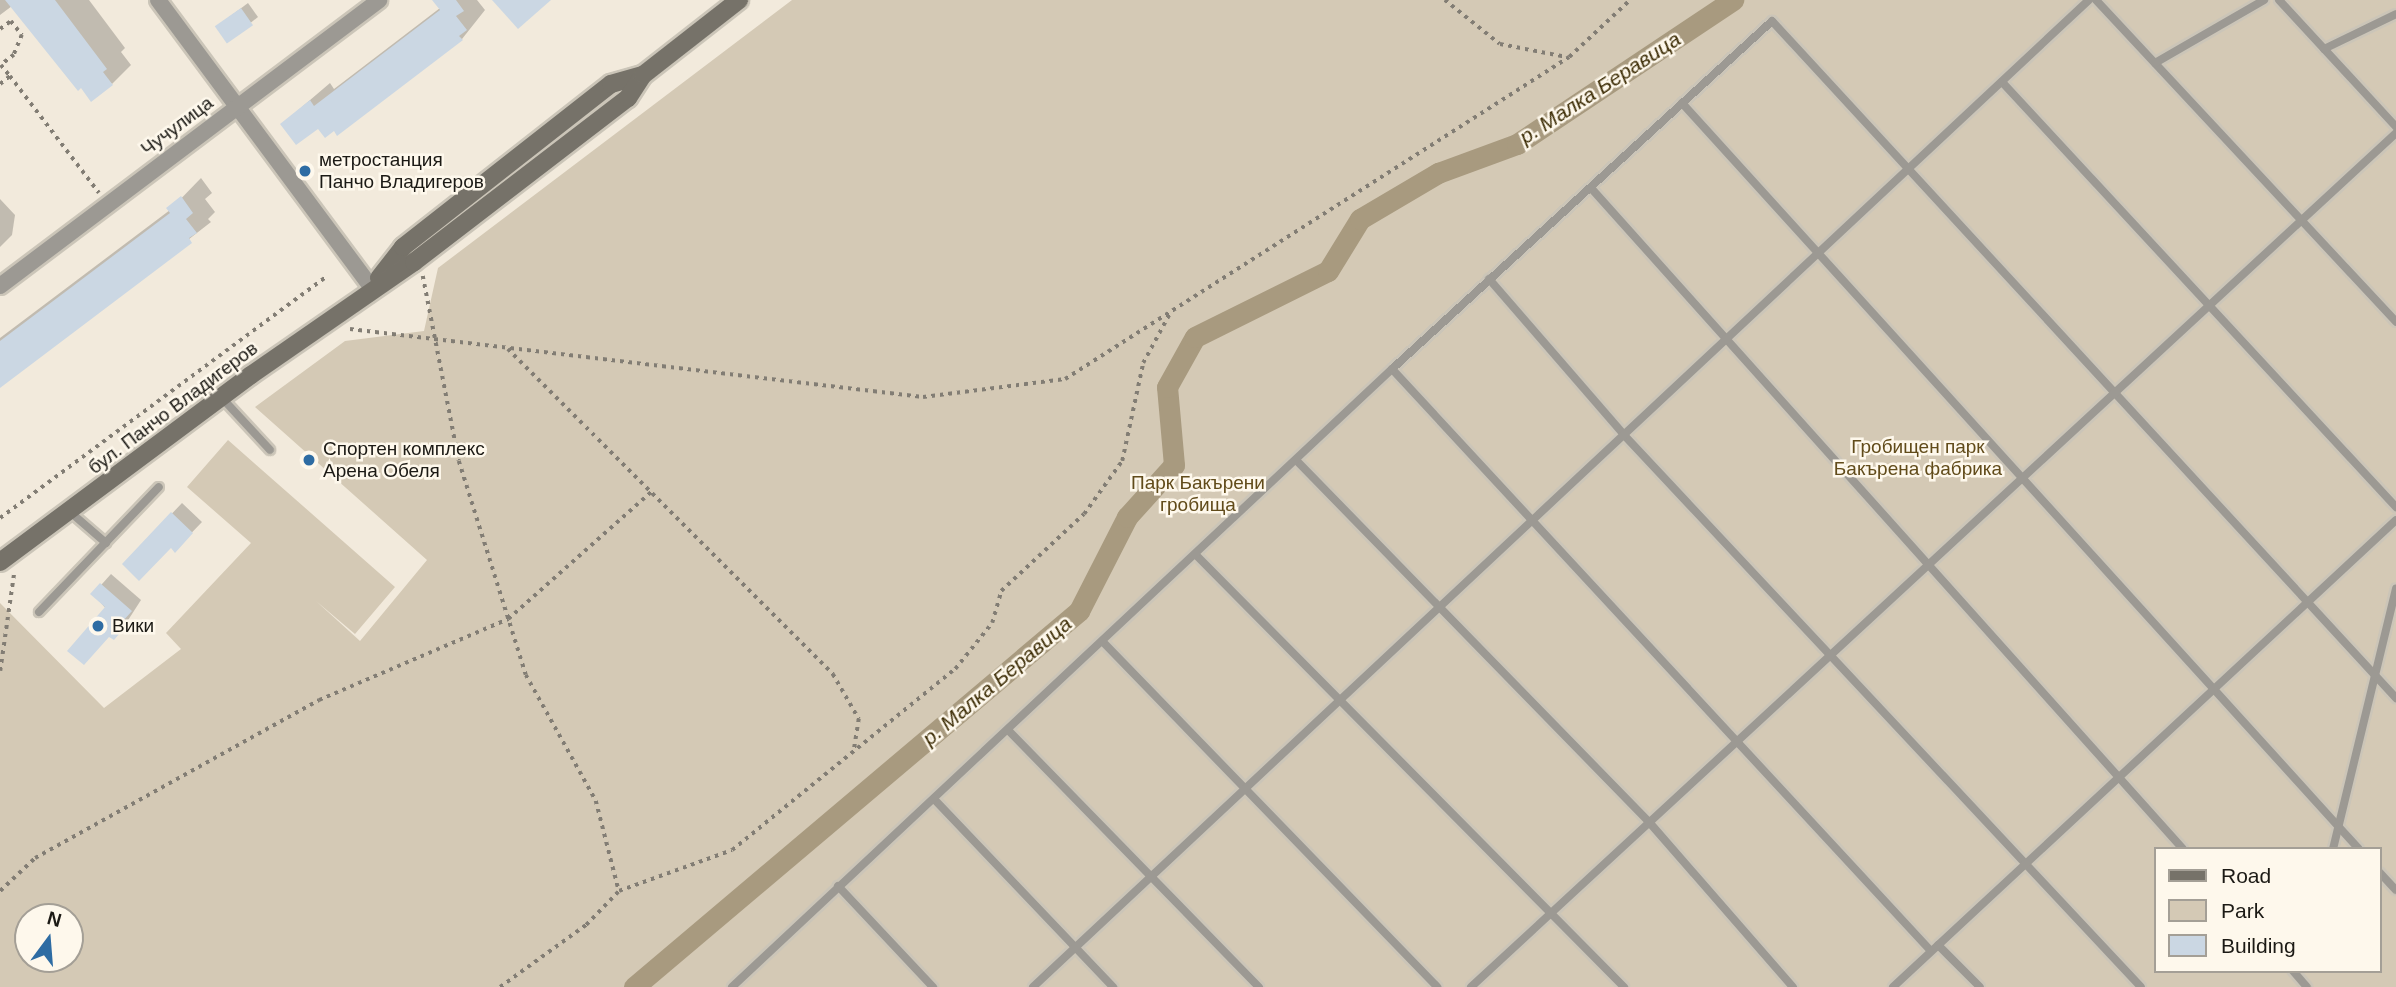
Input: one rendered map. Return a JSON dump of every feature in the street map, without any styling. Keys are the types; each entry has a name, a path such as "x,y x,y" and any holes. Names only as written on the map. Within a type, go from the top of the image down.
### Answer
{"street":[{"path":"158,0 372,288"},
{"name":"Чучулица","path":"0,286 379,0"},
{"name":"бул. Панчо Владигеров","path":"7,567 69,511 372,288 414,262 628,98 643,75 739,0"}],"lane":[{"path":"1032,987 2089,0"},
{"path":"2096,0 2396,322"},
{"path":"2155,64 2264,0"},
{"path":"2279,0 2396,127"},
{"path":"2324,50 2396,14"},
{"path":"734,986 1197,556 1392,369 1772,21 2396,698"},
{"path":"2002,82 2396,507"},
{"path":"1682,103 2357,847"},
{"path":"1471,987 2396,133"},
{"path":"1591,188 2181,847"},
{"path":"1489,279 1624,435 2141,987"},
{"path":"1392,369 1737,742 1935,948 1980,987"},
{"path":"221,397 270,450"},
{"path":"1296,460 1649,822 1793,987"},
{"path":"39,612 159,487"},
{"path":"69,511 106,543"},
{"path":"1893,987 2396,520"},
{"path":"1197,556 1624,987"},
{"path":"2334,847 2396,589"},
{"path":"1104,643 1437,987"},
{"path":"1009,731 1259,987"},
{"path":"934,799 1113,987"},
{"path":"2382,875 2396,890"},
{"path":"838,887 933,987"},
{"path":"2298,977 2308,987"}],"path":[{"path":"1445,0 1500,44 1569,57"},
{"path":"345,329 923,397 1065,379 1569,57 1630,0"},
{"path":"0,29 11,21 22,35 14,55 1,65 108,205"},
{"path":"0,84 10,76"},
{"path":"422,271 439,340 459,461 508,619 526,675 596,801 619,891"},
{"path":"0,518 326,277"},
{"path":"500,987 586,925 619,891 732,850 956,669 992,623 1001,592 1084,514 1122,461 1143,363 1171,311"},
{"path":"507,348 833,674 859,719 853,751"},
{"path":"0,891 35,858 319,700 508,619 651,492"},
{"path":"0,671 7,567"}],"green space":[{"name":"Парк Бакърени гробища","path":"792,0 2396,0 2396,987 0,987 0,603 104,708 181,649 166,633 251,543 187,487 228,440 395,587 355,634 316,601 360,641 427,560 255,407 345,341 424,331 438,268"}],"building":[{"path":"5,0 55,0 107,69 103,72 113,85 91,102 81,88 78,91"},
{"path":"432,0 456,0 464,11 456,16 467,30 459,36 463,40 337,136 334,131 325,138 318,129 296,145 280,124 310,100 314,106 440,10"},
{"path":"492,0 551,0 518,29"},
{"path":"241,8 253,25 227,44 215,26"},
{"path":"181,196 193,213 186,219 197,233 189,238 192,243 0,388 0,341 170,213 166,208"},
{"path":"171,512 193,533 175,553 171,548 139,581 122,564"},
{"path":"100,583 132,611 122,622 126,626 114,640 109,637 84,665 67,651 105,607 90,594"}],"waterway":[{"name":"р. Малка Беравица","path":"634,987 1079,611 1127,517 1174,465 1167,387 1195,337 1328,271 1360,219 1438,173 1517,144 1733,0"}],"place":[{"name":"метростанция Панчо Владигеров","path":"305,171"},
{"name":"Спортен комплекс Арена Обеля","path":"309,460"},
{"name":"Вики","path":"98,626"}],"park label":[{"name":"Гробищен парк Бакърена фабрика","path":"1918,458"}]}
